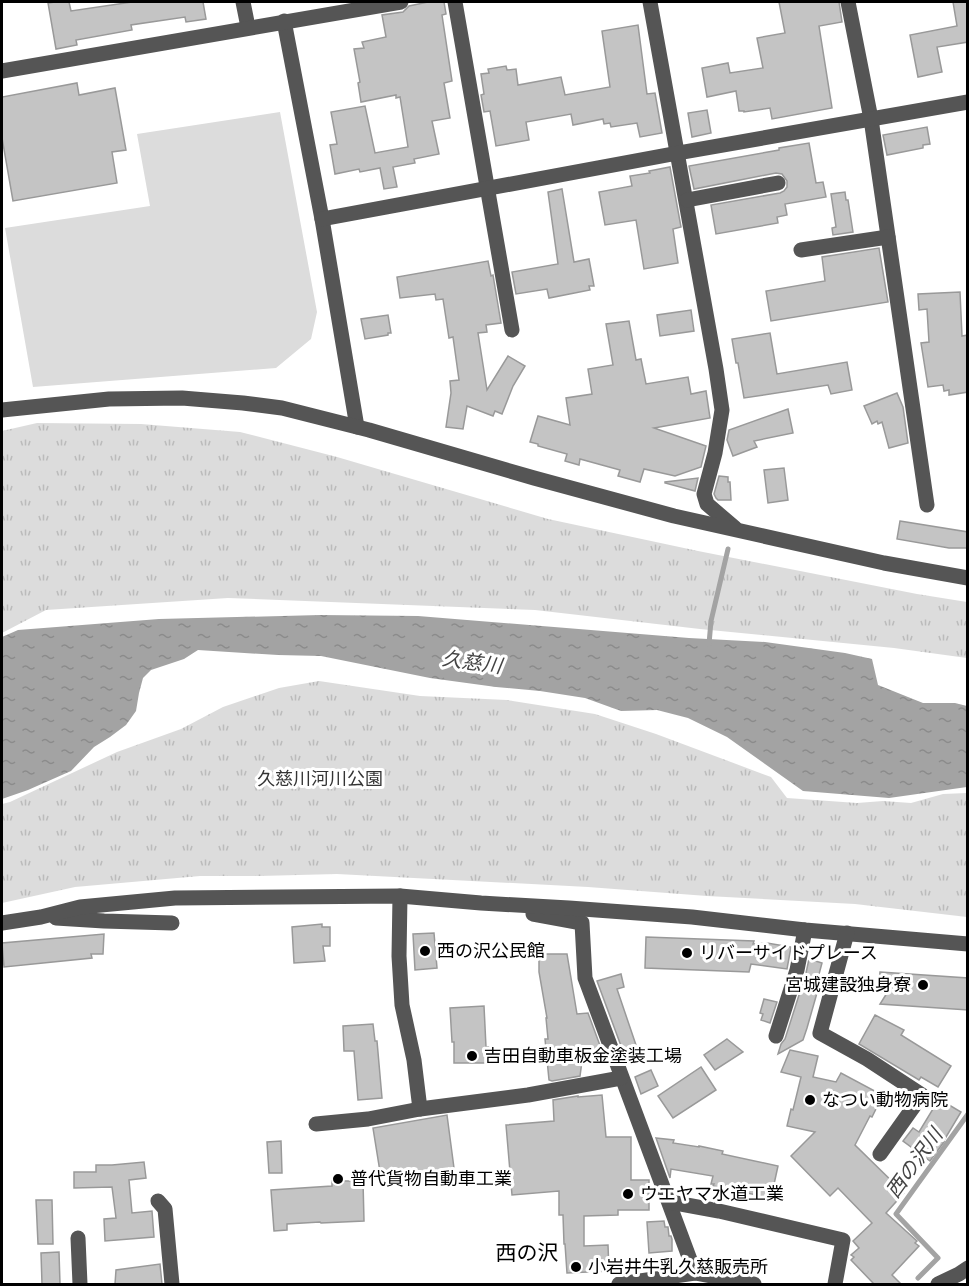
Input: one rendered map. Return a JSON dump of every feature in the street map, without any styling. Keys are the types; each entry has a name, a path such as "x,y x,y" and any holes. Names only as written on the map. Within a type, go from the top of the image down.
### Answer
{"street":[{"path":"243,2 248,27"},
{"path":"2,71 401,2"},
{"path":"455,2 512,330"},
{"path":"650,2 687,200 722,410 715,453 704,494 707,504 737,530"},
{"path":"848,2 871,119 927,505"},
{"path":"284,21 322,219 357,427"},
{"path":"322,219 968,102"},
{"path":"687,200 778,183"},
{"path":"801,250 888,237"},
{"path":"2,410 109,399 182,398 282,408 652,510 884,563 968,578"},
{"path":"400,896 399,956 402,1005 414,1060 420,1109"},
{"path":"2,923 80,907 175,898 400,896 692,917 806,930 968,944"},
{"path":"481,903 582,923 585,978 695,1273"},
{"path":"41,916 172,923"},
{"path":"776,1036 794,981 806,930"},
{"path":"848,933 820,1033 867,1059 922,1095 880,1154"},
{"path":"316,1124 368,1119 420,1109 528,1095 621,1078"},
{"path":"158,1201 165,1209 172,1284"},
{"path":"669,1202 719,1211 843,1240 835,1284"},
{"path":"78,1238 80,1284"},
{"path":"938,1284 968,1268"},
{"path":"619,1284 695,1273 754,1284"}],"green space":[{"path":"280,112 317,312 311,339 276,368 33,387 5,228 150,206 137,134"},
{"path":"37,423 141,424 240,432 337,457 548,519 698,551 967,602 967,658 894,648 535,610 228,598 46,610 2,633 2,431"},
{"name":"久慈川河川公園","path":"319,681 420,696 507,700 595,714 771,777 787,798 857,803 883,801 911,803 943,794 967,793 967,917 855,904 337,874 200,876 75,887 2,903 2,804 117,752 181,729 223,707 279,688"}],"water":[{"name":"久慈川","path":"320,615 418,616 765,642 872,659 878,685 923,703 955,703 967,706 967,787 889,798 803,791 727,737 688,718 657,710 621,711 585,698 430,678 321,656 198,650 184,659 151,670 143,678 136,711 126,725 94,747 71,771 2,799 2,637 18,630 159,619"}],"building":[{"path":"69,2 71,11 132,2 203,2 206,19 186,22 185,17 131,25 132,30 76,40 77,45 56,49 48,3"},
{"path":"428,2 444,2 446,14 442,15 452,81 444,83 450,118 432,121 439,154 414,159 415,163 393,167 397,187 384,189 380,168 335,174 330,145 337,144 331,112 365,106 375,153 408,147 400,97 396,98 396,95 361,102 354,49 364,48 362,42 386,37 382,15 403,12 409,6"},
{"path":"779,2 839,2 842,22 819,26 832,108 772,119 770,108 739,111 736,91 707,97 702,68 728,63 730,73 763,68 757,38 785,33"},
{"path":"953,2 968,2 968,42 937,47 942,72 918,77 910,35 957,26"},
{"path":"638,25 647,94 655,93 662,133 640,137 637,123 611,127 610,123 604,124 603,119 573,125 571,114 526,122 529,140 496,146 490,111 484,112 481,74 489,73 488,69 506,66 507,70 516,69 518,85 561,77 565,95 610,87 602,31"},
{"path":"77,83 79,95 115,88 126,150 112,152 117,183 13,201 2,138 2,97"},
{"path":"707,110 711,133 692,137 688,113"},
{"path":"927,127 930,144 923,145 923,148 887,155 883,135"},
{"path":"809,143 816,183 823,182 826,197 785,204 787,215 777,217 778,223 716,234 711,205 780,193 787,187 787,181 782,174 776,173 694,189 689,166"},
{"path":"670,167 681,227 673,229 678,263 644,269 636,220 605,225 599,192 632,186 630,176"},
{"path":"562,189 574,262 589,259 594,286 589,286 590,290 549,298 547,289 516,294 512,272 558,264 548,192"},
{"path":"845,192 853,232 833,235 832,228 836,227 831,194"},
{"path":"879,248 888,302 771,321 766,291 825,281 822,257"},
{"path":"488,261 491,276 493,275 501,323 486,325 487,332 478,333 487,390 508,356 525,366 513,386 502,414 495,411 493,416 467,406 463,429 446,427 451,393 450,381 459,380 453,337 449,338 443,299 436,300 435,294 400,298 397,277"},
{"path":"960,292 962,336 968,335 968,392 949,395 949,390 944,391 943,385 928,387 921,343 929,342 927,309 919,310 918,294"},
{"path":"691,310 694,331 660,336 657,315"},
{"path":"388,315 391,333 365,339 361,319"},
{"path":"629,321 636,360 641,359 646,384 688,377 691,394 706,391 710,418 654,428 706,446 701,467 675,476 644,469 640,482 618,476 620,470 580,459 579,465 565,461 567,454 530,442 538,416 570,425 566,398 592,394 588,369 613,365 606,324"},
{"path":"770,333 777,374 847,362 852,390 831,394 828,385 744,398 732,339"},
{"path":"897,393 903,407 908,443 889,448 882,422 878,424 877,421 872,424 864,406"},
{"path":"788,409 793,433 754,441 757,447 733,456 727,440 729,430"},
{"path":"784,468 788,500 768,503 764,470"},
{"path":"719,476 728,477 731,500 718,500 714,494"},
{"path":"698,478 695,491 665,483 665,482"},
{"path":"900,521 968,532 968,548 949,548 897,539"},
{"path":"322,924 322,927 330,927 330,946 323,946 325,961 294,963 292,927"},
{"name":"西の沢公民館","path":"434,933 437,968 415,970 413,934"},
{"path":"104,934 103,954 91,954 92,958 4,967 2,943"},
{"name":"リバーサイドプレース","path":"646,937 754,941 753,944 767,943 791,947 787,969 751,964 749,972 645,968"},
{"path":"543,954 567,954 577,1014 588,1013 602,1051 583,1054 580,1076 549,1080 545,1039 548,1039 547,1018 539,972 539,958 544,958"},
{"path":"809,959 822,963 814,993 817,993 807,1028 803,1040 778,1054 785,1039"},
{"name":"宮城建設独身寮","path":"880,972 968,978 968,1010 880,1004 887,993 878,992"},
{"path":"621,974 624,987 617,989 638,1051 624,1054 597,981"},
{"path":"764,999 777,1002 770,1023 761,1020 763,1014 760,1013"},
{"path":"484,1006 486,1047 490,1047 490,1063 454,1063 450,1008"},
{"path":"875,1015 904,1030 901,1035 951,1066 938,1087 921,1077 919,1080 859,1044"},
{"path":"373,1024 375,1041 377,1041 382,1098 358,1100 354,1051 344,1051 343,1026"},
{"path":"727,1039 743,1052 715,1070 704,1055"},
{"path":"790,1050 818,1056 813,1077 836,1082 841,1073 886,1097 880,1108 877,1107 872,1117 870,1116 855,1145 904,1193 886,1213 917,1241 915,1243 919,1246 892,1275 901,1284 874,1284 851,1260 854,1257 851,1255 859,1248 853,1241 872,1223 838,1188 830,1196 791,1156 815,1132 787,1126 801,1077 781,1072"},
{"path":"701,1067 716,1090 673,1118 658,1096"},
{"path":"651,1070 658,1086 641,1094 635,1077"},
{"path":"602,1095 606,1137 631,1137 631,1180 649,1180 649,1210 618,1210 618,1215 584,1216 584,1246 608,1245 609,1271 567,1273 563,1215 559,1215 559,1191 512,1195 506,1125 554,1121 553,1100"},
{"path":"939,1099 961,1112 930,1161 903,1141 913,1128 919,1132"},
{"path":"447,1115 454,1168 381,1178 373,1128"},
{"path":"656,1138 723,1151 722,1154 778,1166 771,1198 713,1186 714,1184 711,1184 713,1176 671,1169 670,1178"},
{"path":"281,1141 282,1173 269,1173 267,1142"},
{"path":"144,1162 146,1178 129,1180 132,1213 152,1211 154,1237 105,1241 104,1219 116,1218 112,1187 74,1188 74,1172 96,1172 96,1165"},
{"path":"332,1181 363,1181 364,1221 287,1224 287,1230 274,1231 271,1190 332,1186"},
{"path":"36,1200 52,1200 53,1244 38,1244"},
{"path":"664,1221 672,1239 672,1251 649,1253 647,1222"},
{"path":"59,1252 60,1284 42,1284 41,1253"},
{"path":"160,1264 162,1284 115,1284 116,1270"}],"waterway":[{"path":"709,644 711,621 728,549"},
{"name":"西の沢川","path":"918,1278 938,1258 896,1214 968,1114"}],"place":[{"name":"西の沢公民館","path":"425,951"},
{"name":"リバーサイドプレース","path":"687,953"},
{"name":"宮城建設独身寮","path":"923,985"},
{"name":"吉田自動車板金塗装工場","path":"472,1056"},
{"name":"なつい動物病院","path":"810,1100"},
{"name":"普代貨物自動車工業","path":"338,1179"},
{"name":"ウエヤマ水道工業","path":"628,1194"},
{"name":"小岩井牛乳久慈販売所","path":"576,1267"}],"district":[{"name":"西の沢","path":"527,1253"}]}
